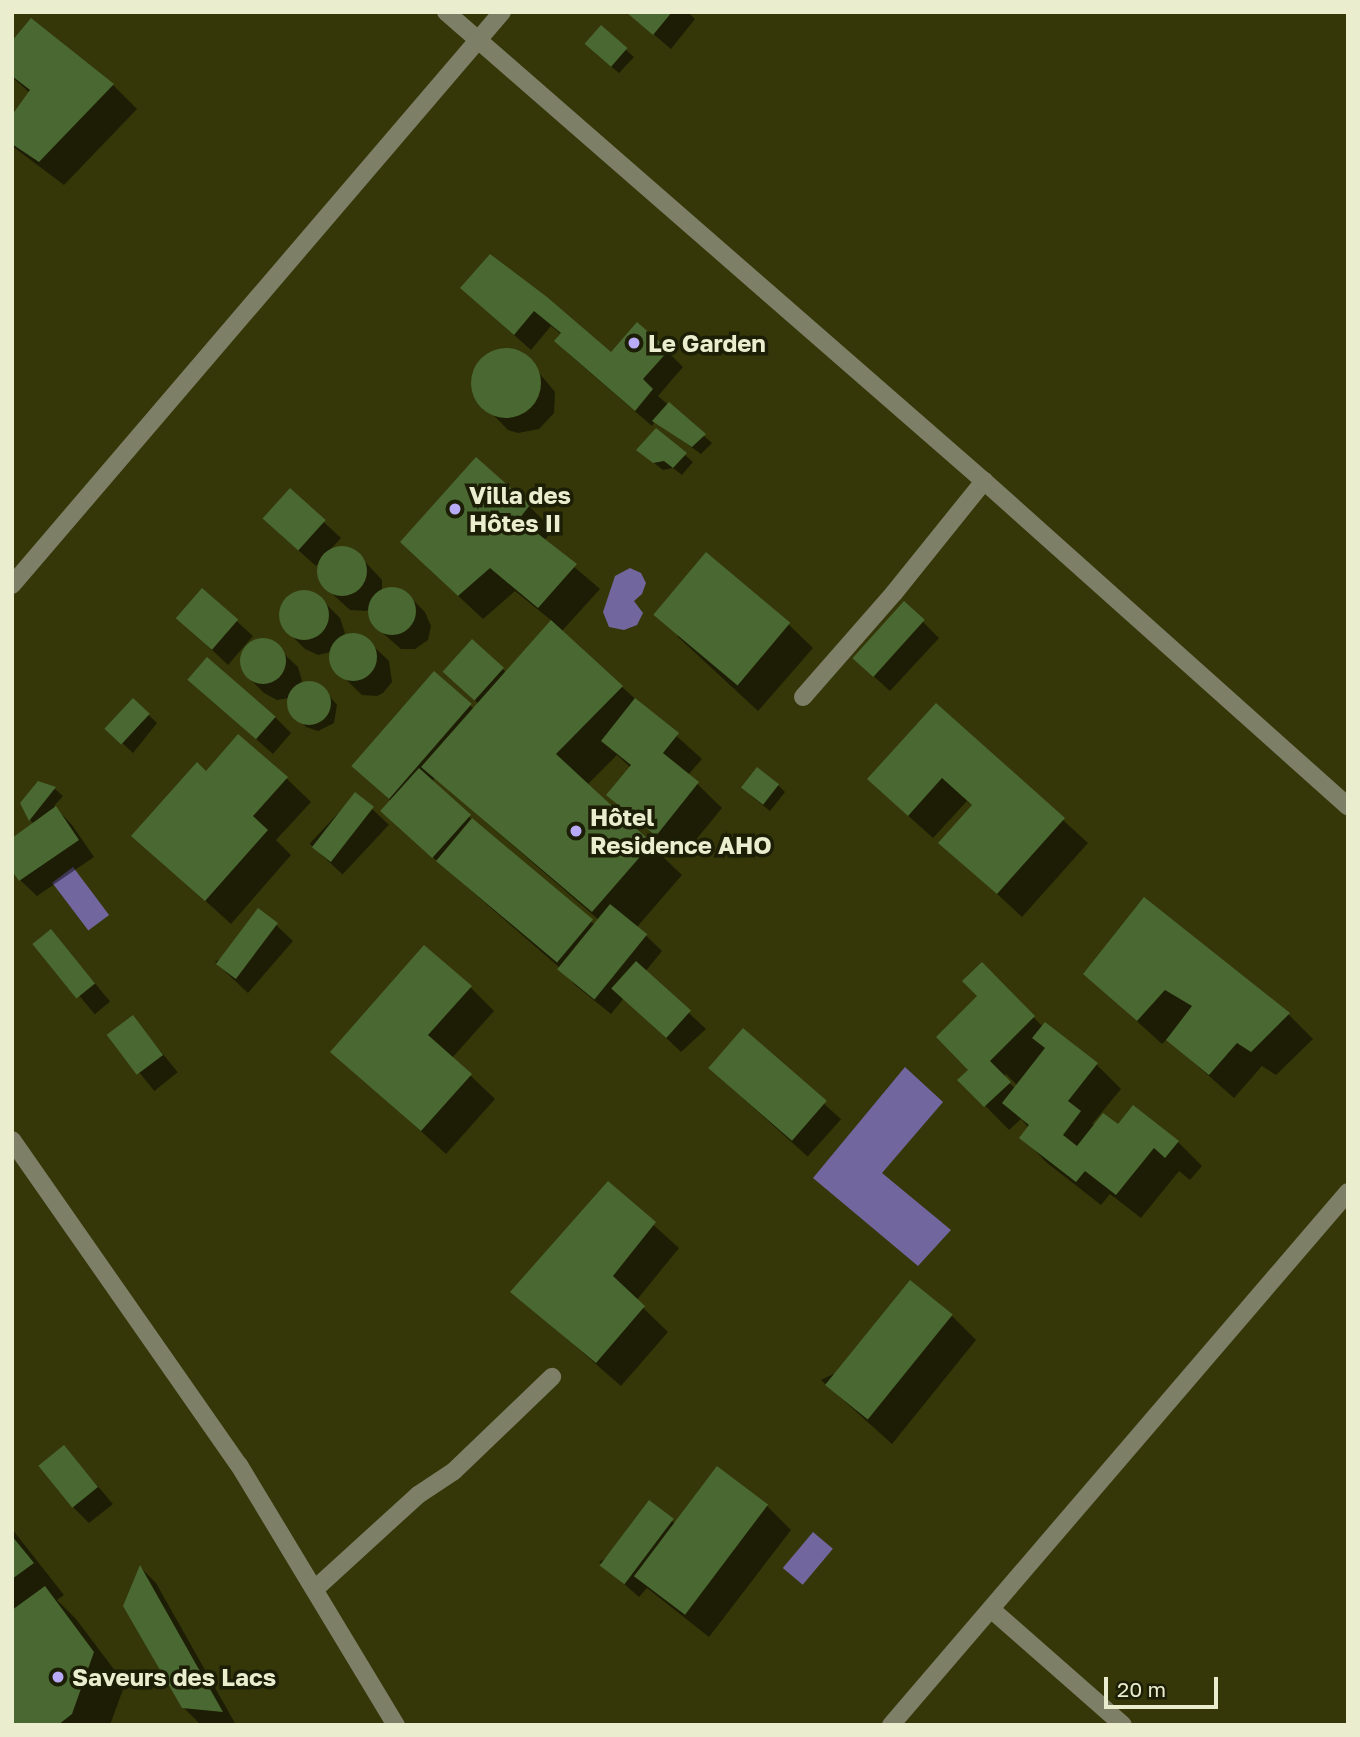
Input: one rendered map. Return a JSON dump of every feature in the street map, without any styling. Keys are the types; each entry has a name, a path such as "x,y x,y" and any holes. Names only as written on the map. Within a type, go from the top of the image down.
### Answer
{"street":[{"path":"446,12 984,481 1348,806"},
{"path":"12,584 502,12"},
{"path":"803,697 894,593 984,481"},
{"path":"12,1140 239,1465 396,1725"},
{"path":"891,1725 1348,1192"},
{"path":"315,1589 418,1495 454,1471 552,1377"},
{"path":"992,1610 1123,1725"}],"shaded area":[{"path":"630,568 641,573 646,583 642,594 634,601 643,613 637,625 624,630 609,627 603,612 615,576"},
{"path":"73,867 109,915 88,931 52,883"},
{"path":"905,1067 943,1102 882,1173 951,1230 918,1266 813,1178"},
{"path":"813,1532 833,1549 803,1585 783,1568"}],"building":[{"path":"626,12 672,12 653,35"},
{"path":"31,18 114,84 39,162 12,144 12,115 30,90 12,76 12,41"},
{"path":"601,25 627,48 611,67 585,44"},
{"path":"490,254 547,297 611,352 637,322 669,350 643,379 653,389 635,411 554,341 561,333 534,311 514,335 460,288"},
{"path":"506,348 525,354 535,364 541,383 535,402 525,412 506,418 487,412 477,402 471,383 477,364 487,354"},
{"path":"669,402 706,434 692,447 652,421"},
{"path":"656,428 687,453 673,468 664,461 653,463 636,450"},
{"path":"476,457 530,505 519,519 577,564 538,608 490,568 458,596 400,542"},
{"path":"290,488 326,520 298,551 263,518"},
{"path":"332,547 352,547 366,561 366,581 352,595 332,595 318,581 318,561"},
{"path":"706,552 790,623 738,686 653,615"},
{"path":"392,587 409,594 416,611 409,628 392,635 375,628 368,611 375,594"},
{"path":"202,588 238,619 212,650 176,618"},
{"path":"304,590 322,597 329,615 322,633 304,640 286,633 279,615 286,597"},
{"path":"904,601 925,620 873,677 852,658"},
{"path":"551,620 623,686 556,754 652,843 592,912 421,767"},
{"path":"353,633 370,640 377,657 370,674 353,681 336,674 329,657 336,640"},
{"path":"263,638 279,645 286,661 279,677 263,684 247,677 240,661 247,645"},
{"path":"472,639 504,668 475,700 443,672"},
{"path":"207,657 276,717 256,739 187,680"},
{"path":"434,671 472,704 389,799 351,766"},
{"path":"309,681 324,688 331,703 324,718 309,725 294,718 287,703 294,688"},
{"path":"133,698 150,714 121,744 104,729"},
{"path":"635,698 679,733 663,753 699,782 656,836 606,795 631,765 601,741"},
{"path":"936,703 1065,818 997,894 938,843 972,805 942,778 908,816 867,779"},
{"path":"238,734 288,777 253,816 268,830 205,901 131,836 197,762 206,771"},
{"path":"757,767 779,784 763,805 741,787"},
{"path":"419,768 471,815 432,858 380,811"},
{"path":"38,781 56,787 29,821 20,803"},
{"path":"355,792 374,807 331,862 312,847"},
{"path":"56,806 79,840 19,881 12,871 12,838"},
{"path":"472,818 593,920 557,962 436,861"},
{"path":"1144,897 1290,1013 1251,1052 1237,1043 1209,1075 1166,1040 1192,1006 1165,990 1137,1021 1083,974"},
{"path":"610,904 647,934 594,999 557,969"},
{"path":"258,908 278,923 236,979 216,964"},
{"path":"51,929 95,983 76,999 32,944"},
{"path":"424,945 472,986 428,1035 472,1074 421,1131 330,1052"},
{"path":"636,961 691,1011 666,1038 611,988"},
{"path":"982,962 1035,1016 990,1061 1011,1082 984,1107 957,1080 968,1070 936,1037 977,996 962,981"},
{"path":"133,1015 163,1055 137,1075 107,1035"},
{"path":"1045,1022 1098,1063 1068,1101 1081,1111 1063,1135 1077,1146 1103,1113 1118,1124 1133,1105 1179,1141 1165,1158 1154,1148 1116,1195 1085,1171 1076,1182 1019,1138 1029,1125 1002,1103 1045,1048 1032,1038"},
{"path":"743,1028 827,1101 792,1141 708,1068"},
{"path":"608,1181 656,1222 613,1276 645,1306 596,1363 510,1292"},
{"path":"910,1280 953,1315 868,1420 825,1385"},
{"path":"64,1445 98,1487 72,1508 38,1466"},
{"path":"717,1466 768,1505 685,1615 634,1576"},
{"path":"649,1500 674,1519 624,1584 600,1565"},
{"path":"12,1536 34,1563 12,1579"},
{"path":"140,1565 223,1712 182,1708 123,1606"},
{"path":"45,1586 94,1652 72,1714 58,1725 12,1725 12,1610"}],"place":[{"name":"Le Garden","path":"634,343"},
{"name":"Villa des Hôtes II","path":"455,509"},
{"name":"Hôtel Residence AHO","path":"576,831"},
{"name":"Saveurs des Lacs","path":"58,1677"}]}
